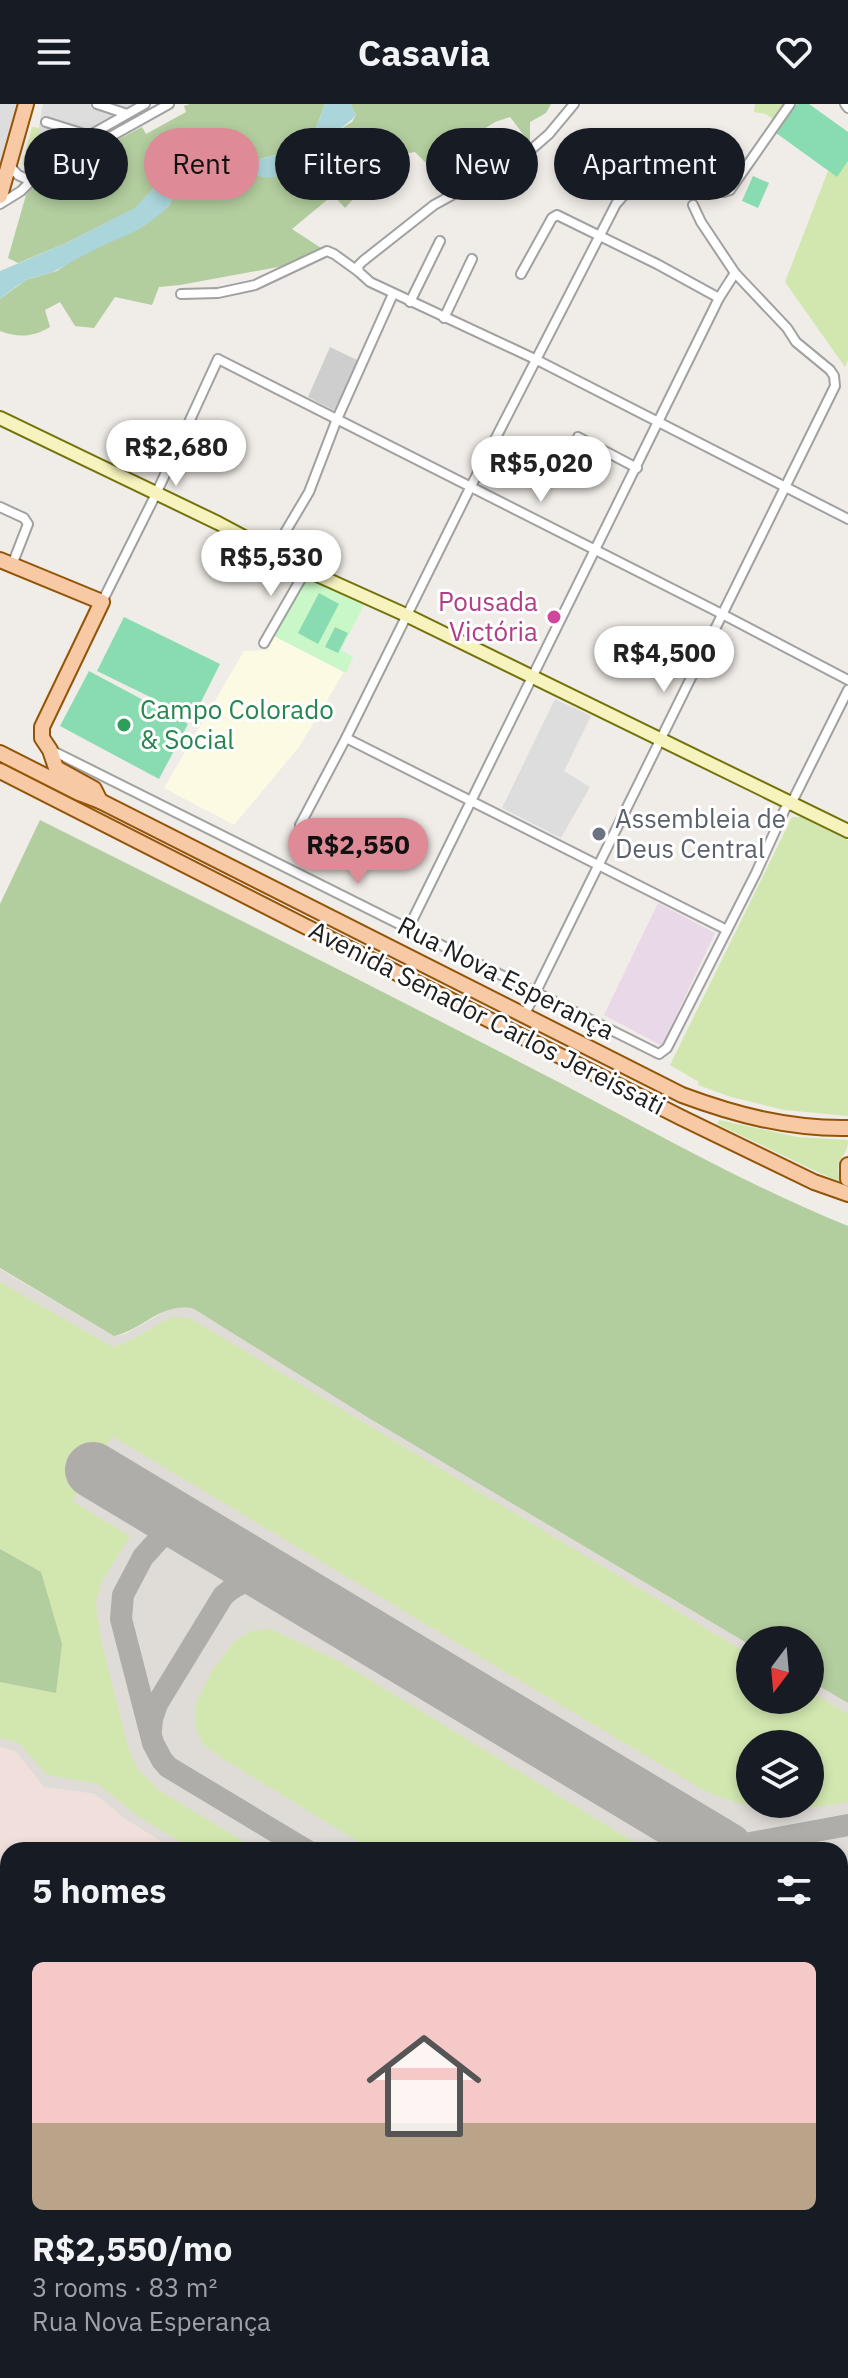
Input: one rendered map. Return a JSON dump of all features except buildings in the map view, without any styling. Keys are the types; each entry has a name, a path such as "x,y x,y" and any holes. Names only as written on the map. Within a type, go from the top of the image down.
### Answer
{"main road":[{"path":"0,196 24,108"},
{"path":"0,418 274,551 306,570 406,615 848,831"},
{"path":"6,562 102,602 42,727 42,738 56,768 94,789 100,801"},
{"name":"Avenida Senador Carlos Jereissati","path":"0,753 656,1082 714,1107 785,1124 848,1128"},
{"name":"Avenida Senador Carlos Jereissati","path":"0,771 680,1117 814,1182 848,1194"},
{"path":"848,1165 848,1179"}],"street":[{"path":"97,104 127,114"},
{"path":"46,122 88,135 144,104 150,115"},
{"path":"127,128 169,104"},
{"path":"359,272 359,264 415,218 534,148 574,104"},
{"path":"300,825 616,204 623,196 689,163 700,165 720,191 730,190 790,104"},
{"path":"9,165 24,178"},
{"path":"0,204 24,188"},
{"path":"524,1016 835,386 830,370 796,342 787,328 735,273 693,205"},
{"path":"521,274 554,216 599,234 719,298"},
{"path":"410,302 440,241"},
{"path":"181,294 218,293 255,285 327,251 370,282 393,294 537,360 848,519"},
{"path":"444,318 472,259"},
{"path":"408,929 719,298 735,273"},
{"path":"274,551 309,492 337,419 393,294"},
{"path":"102,602 218,359 848,680"},
{"path":"578,437 637,468"},
{"path":"0,507 27,521 28,527 6,562"},
{"path":"264,643 306,570"},
{"path":"346,738 727,930 785,809 848,690"},
{"name":"Rua Nova Esperança","path":"50,750 656,1054 667,1048 727,930"}],"shaded area":[{"path":"0,104 20,104 0,177"},
{"path":"43,104 142,104 135,114 110,128 39,128"},
{"path":"330,347 359,361 337,409 333,410 308,397"},
{"path":"274,636 344,672 299,747 234,825 164,788 244,651 267,650"},
{"path":"555,699 591,716 564,771 590,787 561,838 502,808"},
{"path":"658,903 715,933 662,1046 604,1015"},
{"path":"0,1269 114,1336 125,1334 171,1308 194,1309 367,1417 736,1637 736,1714 824,1714 824,1689 848,1703 848,1842 162,1842 125,1819 95,1794 44,1787 16,1752 0,1747"},
{"path":"0,1747 16,1752 44,1787 95,1794 125,1819 162,1842 0,1842"}],"green space":[{"path":"325,104 316,128 275,128 275,155 260,159 259,128 157,128 186,112 184,106"},
{"path":"350,104 551,104 546,113 530,122 530,128 518,128 510,117 485,128 426,128 426,163 415,152 410,153 410,128 342,128 356,115"},
{"path":"755,104 790,104 778,123 766,114 754,112"},
{"path":"797,104 809,104 848,132 848,161 837,177 776,133"},
{"path":"142,127 144,199 136,208 18,263 8,258 25,200 128,200 128,134"},
{"path":"848,161 848,360 845,367 785,282 828,171 837,176"},
{"path":"275,172 275,200 327,200 292,229 321,248 289,265 159,287 152,305 115,297 94,328 75,326 60,302 45,310 50,327 44,330 32,335 0,331 0,299 26,280 57,271 77,257 142,227 168,207 172,200 259,200 259,173"},
{"path":"753,176 769,183 758,208 742,201"},
{"path":"338,200 352,200 345,208"},
{"path":"311,576 363,602 341,650 353,657 346,673 274,636 305,578"},
{"path":"319,593 339,604 318,644 298,633"},
{"name":"Campo Colorado & Social","path":"124,617 220,664 193,718 97,671"},
{"path":"335,627 348,633 338,653 325,647"},
{"name":"Campo Colorado & Social","path":"89,671 188,724 159,779 60,726"},
{"path":"792,817 802,817 848,840 848,1116 784,1110 731,1097 698,1085 699,1082 670,1065"},
{"path":"40,820 410,1006 728,1171 848,1226 848,1703 824,1689 824,1626 736,1626 736,1637 367,1417 194,1309 162,1312 114,1336 0,1268 0,904"},
{"path":"719,1120 798,1137 848,1140 838,1169 841,1183 717,1124"},
{"path":"0,1282 113,1347 171,1317 190,1318 736,1647 736,1714 824,1714 824,1699 848,1714 848,1802 824,1806 824,1730 736,1730 736,1802 703,1790 112,1436 72,1501 130,1536 101,1583 96,1604 101,1640 129,1750 137,1768 160,1791 245,1842 181,1842 139,1817 98,1784 47,1775 19,1743 0,1738 0,1682 56,1693 41,1572 0,1549"},
{"path":"0,1549 41,1572 62,1644 56,1693 0,1682"},
{"path":"271,1629 341,1662 634,1842 359,1842 204,1745 196,1729 195,1706 211,1672 234,1642 251,1631"}],"water":[{"path":"325,104 350,104 356,115 341,128 316,128"},
{"path":"275,155 275,177 259,176 260,159"},
{"path":"144,198 172,200 158,216 140,228 55,271 25,281 0,299 0,271 64,244 135,208"}],"taxiway":[{"path":"211,1540 185,1534 162,1536 143,1557 123,1595 121,1619 153,1743 168,1767 293,1842"},
{"path":"151,1730 157,1704 223,1596 238,1585 254,1580 288,1586"},
{"path":"756,1842 848,1825"},
{"path":"711,1840 716,1842"}],"runway":[{"path":"93,1470 713,1842"}],"place":[{"name":"Pousada Victória","path":"554,617"},
{"name":"Campo Colorado & Social","path":"124,725"},
{"name":"Assembleia de Deus Central","path":"599,834"}]}
